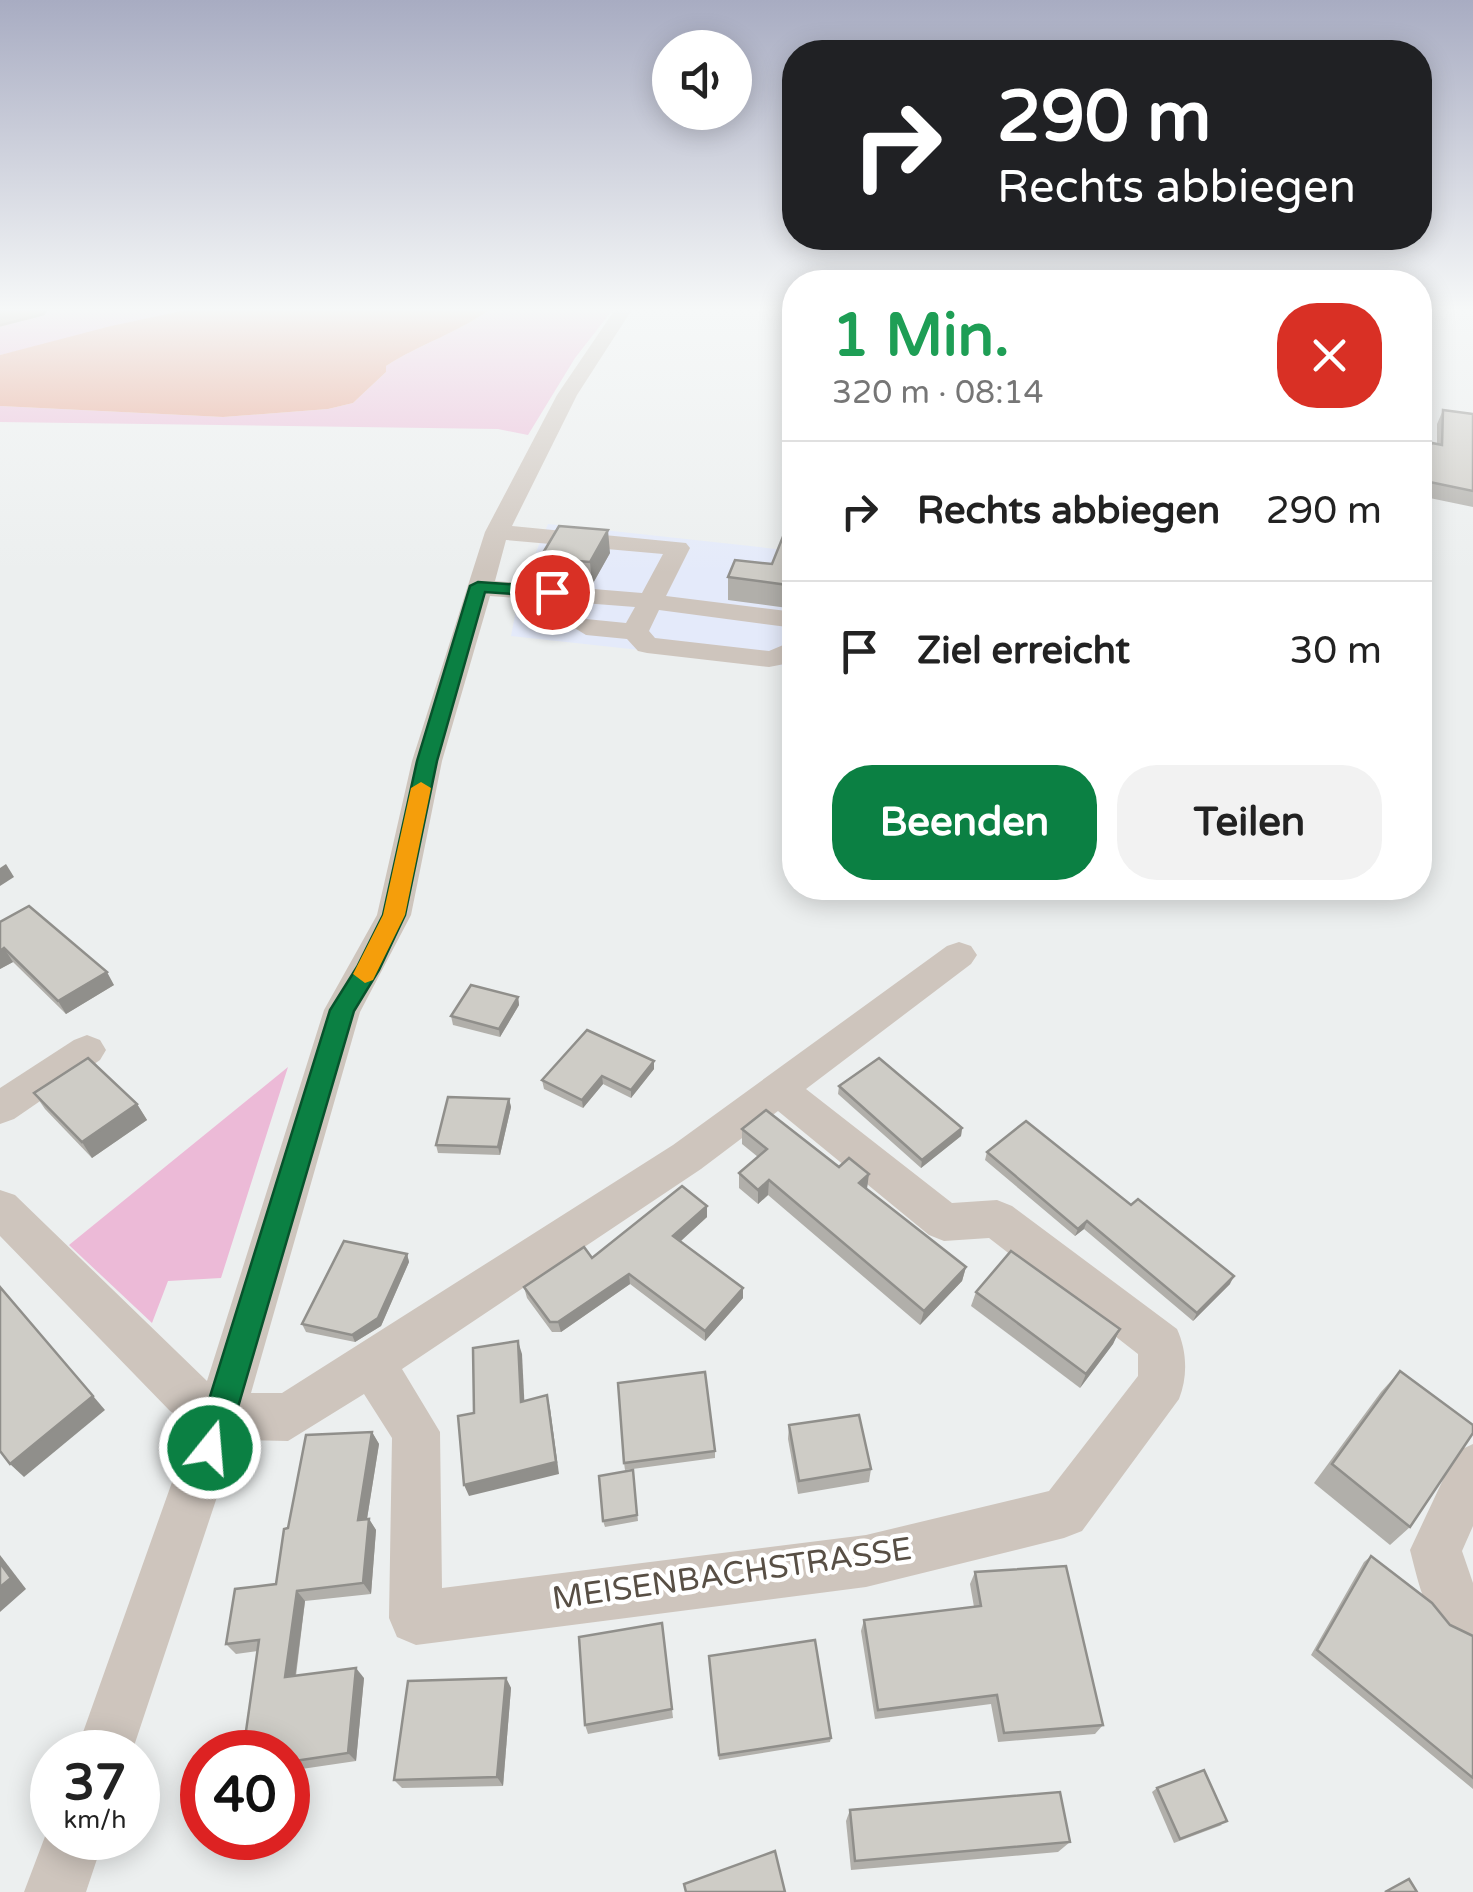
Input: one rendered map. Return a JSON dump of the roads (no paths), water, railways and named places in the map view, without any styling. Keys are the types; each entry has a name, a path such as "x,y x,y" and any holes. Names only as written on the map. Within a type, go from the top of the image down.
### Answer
{"street":[{"path":"112,1730 220,1416 342,1010 368,970 394,915 427,761 478,586 529,438 560,396"},
{"path":"497,532 678,548 635,632"},
{"path":"478,586 648,601 782,618"},
{"path":"586,627 635,632 646,644 770,659 782,656"},
{"path":"0,1208 187,1395 220,1416 288,1417 655,1178 959,955"},
{"path":"0,1108 87,1050"},
{"name":"MEISENBACHSTRASSE","path":"370,1362 416,1432 416,1618 866,1560 1064,1513 1162,1382 1161,1344 997,1219 944,1222 779,1090"},
{"path":"1473,1469 1436,1550 1449,1596 1473,1617"},
{"path":"55,1892 66,1860"}]}
